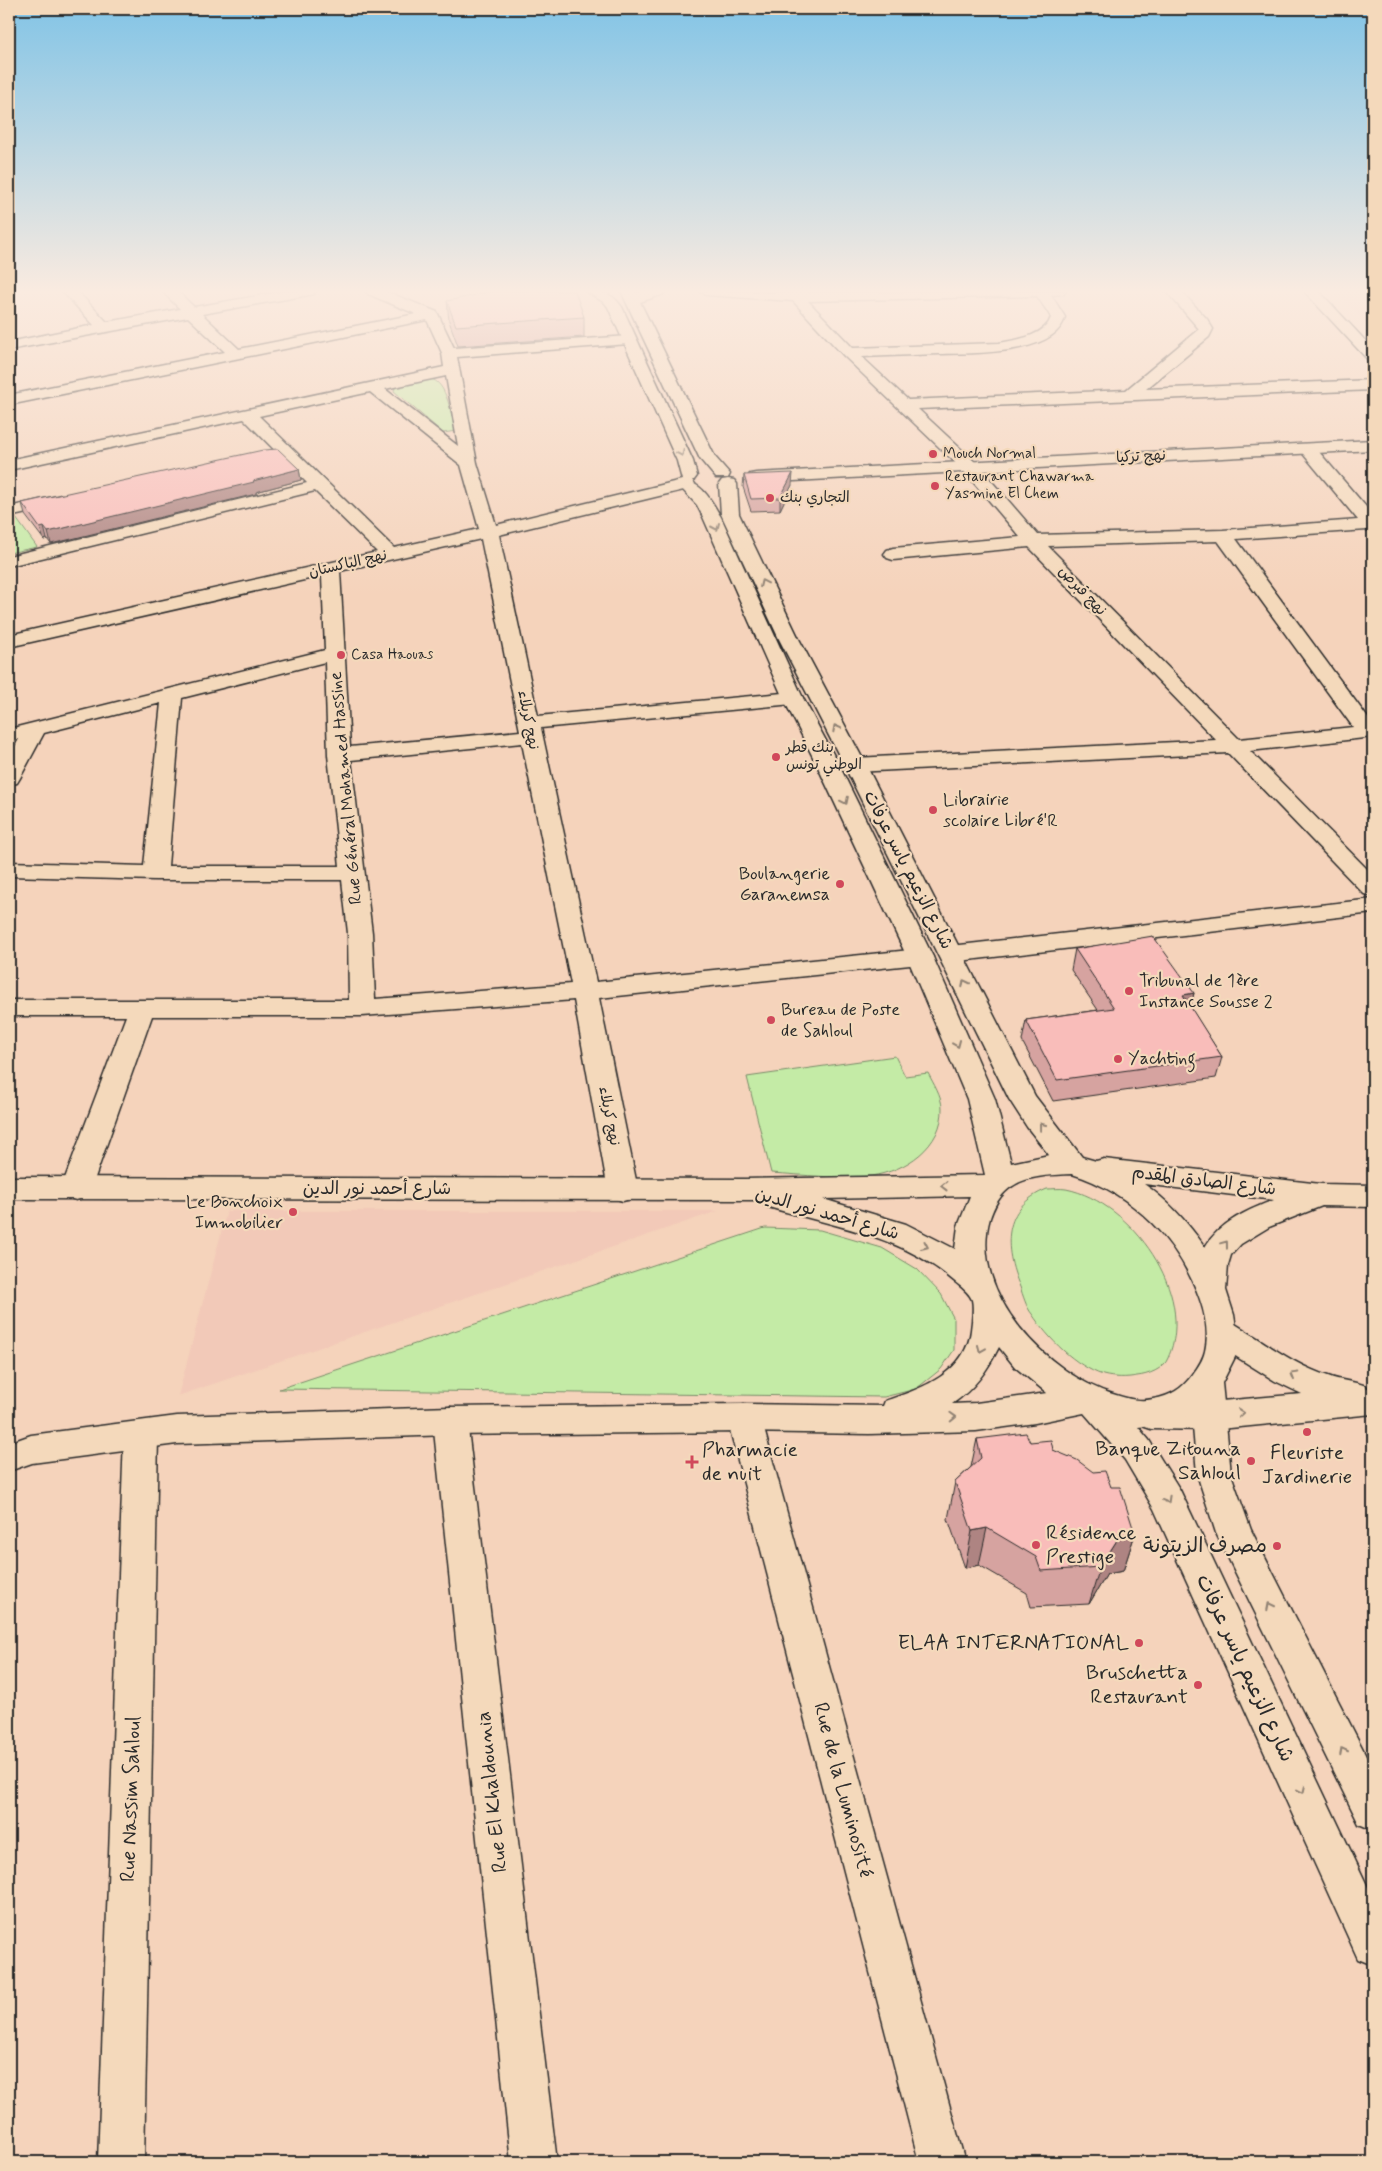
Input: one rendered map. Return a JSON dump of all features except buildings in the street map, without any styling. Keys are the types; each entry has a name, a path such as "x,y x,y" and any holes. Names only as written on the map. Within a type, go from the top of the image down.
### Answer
{"street":[{"path":"9,400 47,392"},
{"path":"9,465 348,392"},
{"path":"380,392 469,463"},
{"name":"نهج كربلاء","path":"456,392 469,463 489,532 585,991 624,1190"},
{"name":"شارع الزعيم ياسر عرفات","path":"653,392 685,461 688,482 712,517 793,698 828,764 920,957 981,1099 997,1182"},
{"path":"676,392 708,459 726,479"},
{"name":"نهج قبرص","path":"891,392 969,466 1033,541 1373,889"},
{"path":"904,405 1176,392"},
{"path":"248,414 390,554"},
{"name":"نهج تركيا","path":"688,482 708,472 726,479 758,478 1373,445"},
{"path":"263,454 282,449"},
{"path":"1306,449 1372,525"},
{"name":"شارع الزعيم ياسر عرفات","path":"726,479 730,514 789,639 855,765 1023,1099 1037,1120 1079,1165"},
{"name":"نهج الباكستان","path":"9,641 489,532 688,482"},
{"path":"9,561 319,486"},
{"path":"9,512 75,497"},
{"path":"893,554 1033,541 1223,535 1372,525"},
{"path":"1223,535 1370,731"},
{"name":"Rue Général Mohamed Hassine","path":"331,568 333,654 339,755 360,933 362,1008"},
{"path":"9,735 333,654"},
{"path":"155,873 172,694"},
{"path":"339,755 793,698"},
{"path":"9,778 35,729"},
{"path":"855,765 1234,746 1370,731"},
{"path":"9,869 155,873 353,873"},
{"path":"951,954 1373,906"},
{"path":"9,1008 362,1008 585,991 920,957"},
{"path":"76,1189 142,1009"},
{"name":"شارع الصادق المقدم","path":"997,1182 1039,1165 1079,1165 1164,1178 1322,1195 1373,1196"},
{"path":"1079,1165 1123,1185 1151,1205 1170,1223 1193,1252 1211,1289 1224,1333 1219,1361 1208,1399 1214,1474 1234,1533 1373,1810"},
{"path":"997,1182 979,1205 972,1230 971,1256 985,1295 1008,1334 1026,1358 1054,1380 1092,1402 1140,1415 1208,1399 1373,1399"},
{"name":"شارع أحمد نور الدين","path":"9,1188 745,1190 997,1182"},
{"name":"شارع أحمد نور الدين","path":"745,1190 886,1229 932,1248 959,1267 985,1295"},
{"name":"شارع الصادق المقدم","path":"1211,1289 1214,1257 1229,1237 1266,1214 1322,1195"},
{"path":"869,1420 931,1399 953,1384 972,1367 982,1351 986,1336 985,1295"},
{"path":"1224,1333 1300,1379 1336,1394 1373,1399"},
{"name":"شارع الزعيم ياسر عرفات","path":"1092,1402 1137,1450 1168,1501 1373,1944"},
{"path":"16,1451 177,1430 450,1421 744,1418 869,1420 976,1417 1092,1402"},
{"name":"Rue de la Luminosité","path":"744,1418 942,2162"},
{"name":"Rue El Khaldounia","path":"450,1421 534,2162"},
{"name":"Rue Nassim Sahloul","path":"121,2162 141,1436"}],"shaded area":[{"name":"Le Bonchoix Immobilier","path":"227,1211 718,1211 178,1396"}],"green space":[{"path":"396,392 444,392 456,431 443,433"},
{"path":"16,518 37,547 9,553 9,519"},
{"path":"895,1056 905,1076 928,1073 941,1099 941,1122 929,1145 920,1154 897,1169 871,1176 834,1177 771,1173 747,1077"},
{"path":"1047,1189 1066,1189 1091,1197 1114,1212 1135,1231 1153,1254 1166,1280 1174,1306 1175,1333 1166,1362 1155,1371 1133,1377 1116,1377 1093,1371 1063,1350 1030,1311 1014,1272 1009,1243 1010,1230 1014,1217 1021,1206 1032,1197"},
{"path":"765,1228 820,1230 882,1248 917,1269 941,1294 954,1319 954,1350 941,1369 916,1389 884,1397 279,1389"}],"place":[{"name":"Mouch Normal","path":"933,454"},
{"name":"Restaurant Chawarma Yasmine El Chem","path":"935,486"},
{"name":"التجاري بنك","path":"770,498"},
{"name":"Casa Haouas","path":"341,655"},
{"name":"بنك قطر الوطني تونس","path":"776,757"},
{"name":"Librairie scolaire Libré'R","path":"933,810"},
{"name":"Boulangerie Garanemsa","path":"840,884"},
{"name":"Tribunal de 1ère Instance Sousse 2","path":"1129,991"},
{"name":"Bureau de Poste de Sahloul","path":"771,1020"},
{"name":"Yachting","path":"1118,1059"},
{"name":"Le Bonchoix Immobilier","path":"293,1212"},
{"name":"Fleuriste Jardinerie","path":"1307,1432"},
{"name":"Banque Zitouna Sahloul","path":"1251,1461"},
{"name":"Pharmacie de nuit","path":"692,1462"},
{"name":"Résidence Prestige","path":"1036,1545"},
{"name":"مصرف الزيتونة","path":"1277,1546"},
{"name":"ELAA INTERNATIONAL","path":"1139,1643"},
{"name":"Bruschetta Restaurant","path":"1198,1685"}]}
